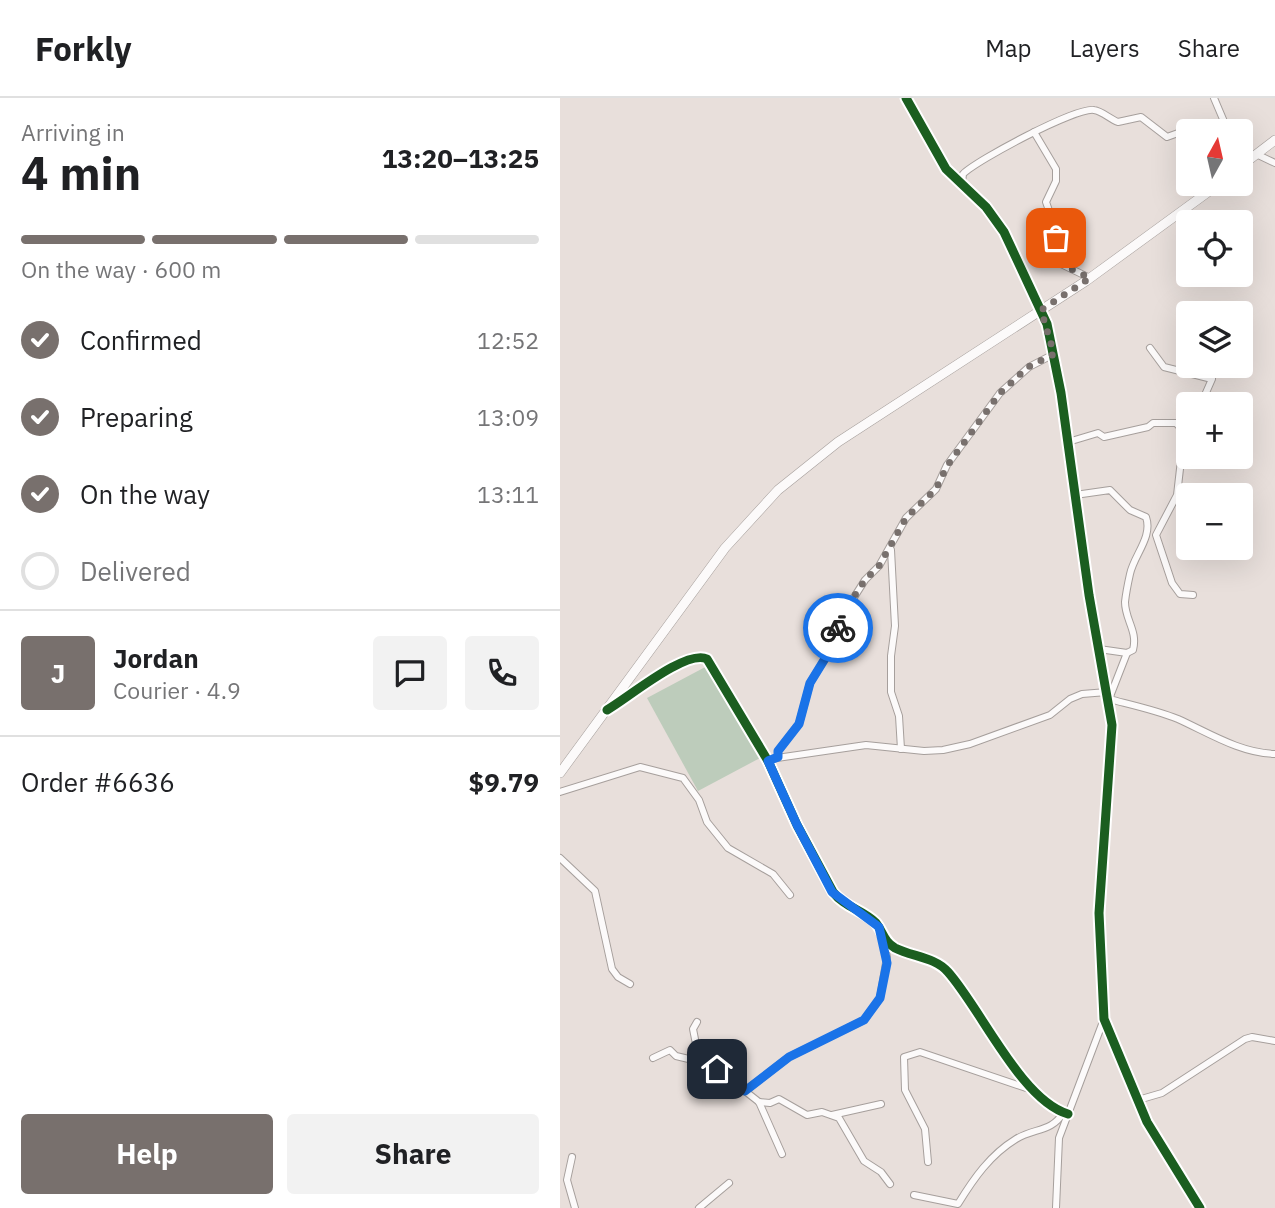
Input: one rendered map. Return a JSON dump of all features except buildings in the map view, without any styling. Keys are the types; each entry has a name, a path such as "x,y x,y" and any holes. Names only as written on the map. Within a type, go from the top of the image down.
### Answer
{"main road":[{"path":"1253,156 1275,140"},
{"path":"560,774 725,548 778,489 838,442 1090,278 1203,196"}],"street":[{"path":"906,98 940,160 986,206 1004,232 1041,310 1054,354 1108,696 1111,754 1104,803 1099,913 1104,1019 1138,1100 1165,1154 1200,1208"},
{"path":"1214,98 1223,119"},
{"path":"962,183 963,174 973,166 1034,132 1080,111 1092,110 1118,122 1141,117 1167,137 1176,134"},
{"path":"1034,132 1056,169 1056,181 1046,202 1063,250 1061,264 1090,278"},
{"path":"1256,154 1275,163"},
{"path":"1150,348 1164,367 1212,379 1206,392"},
{"path":"778,757 778,751 799,724 810,683 834,644 839,621 865,580 879,566 906,518 936,489 947,466 1000,393 1028,367 1054,354"},
{"path":"1068,442 1098,433 1104,437 1148,427 1153,423 1176,423"},
{"path":"1180,469 1177,495 1156,535 1172,583 1180,594 1193,595"},
{"path":"1075,495 1110,490 1130,510 1146,517 1148,523 1148,533 1131,570 1125,603 1136,638 1133,650 1128,653 1108,696"},
{"path":"890,549 895,626 891,656 891,692 899,716 901,749"},
{"path":"1099,649 1128,653"},
{"path":"607,710 674,666 703,656 712,665 768,761 791,813 832,892 839,900 874,922 883,936 897,948 934,962 948,973 981,1014 1010,1063 1036,1092 1066,1114"},
{"path":"768,761 778,757 866,745 934,751 970,744 1051,715 1070,699 1083,694 1108,696 1178,719 1236,745 1275,754"},
{"path":"560,792 640,767 683,778 699,800 708,822 728,848 773,874 790,895"},
{"path":"560,858 595,891 612,969 618,977 630,984"},
{"path":"745,1091 789,1057 864,1020 880,998 887,957 883,936"},
{"path":"1056,1208 1057,1148 1066,1114 1104,1019"},
{"path":"697,1022 693,1029 694,1042 724,1079 758,1102 782,1154"},
{"path":"1138,1100 1162,1093 1252,1037 1275,1041"},
{"path":"653,1058 670,1050 676,1056 714,1065"},
{"path":"928,1163 925,1129 905,1090 904,1057 920,1052 1036,1092"},
{"path":"758,1102 779,1099 807,1115 822,1112 832,1115 845,1124 864,1161 881,1172 890,1184"},
{"path":"832,1115 881,1104"},
{"path":"914,1195 958,1204 982,1166 1018,1137 1048,1128 1066,1114"},
{"path":"572,1157 567,1180 575,1208"},
{"path":"699,1208 729,1183"}],"green space":[{"path":"709,665 760,758 698,791 647,698"}],"cycle path":[{"path":"906,98 946,169 986,207 1004,232 1047,324 1061,393 1089,595 1112,725 1099,913 1104,1019 1147,1122 1200,1208"},
{"path":"607,710 657,676 685,661 707,659 768,761 797,825 833,892 876,923 891,946 943,967 961,988 1018,1073 1051,1105 1068,1114"}],"way so far":[{"path":"838,628 848,606 865,580 879,566 906,518 936,489 947,466 1000,393 1028,367 1054,354 1041,310 1090,278 1061,264 1063,250 1056,238"}],"route":[{"path":"717,1069 724,1079 742,1086 745,1091 789,1057 857,1026 877,1005 880,998 887,957 879,927 839,900 832,892 785,802 768,761 778,757 778,751 799,724 810,683 834,644 838,628"}]}
